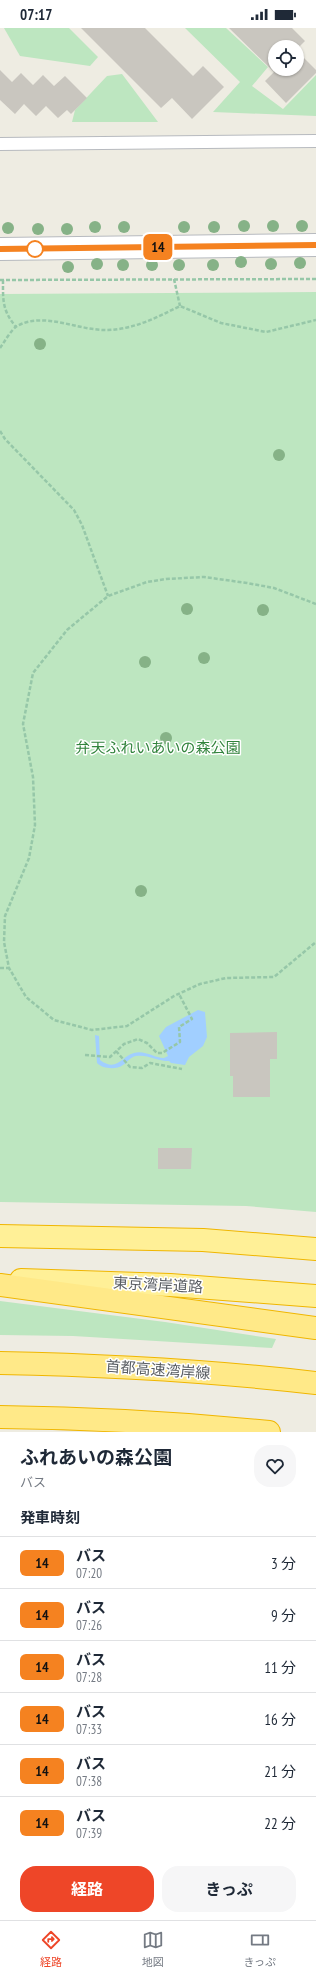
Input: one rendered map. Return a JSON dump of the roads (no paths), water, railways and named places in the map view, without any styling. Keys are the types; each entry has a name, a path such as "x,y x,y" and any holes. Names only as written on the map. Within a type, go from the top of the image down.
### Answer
{"highway":[{"path":"0,1236 211,1240 316,1249"},
{"name":"東京湾岸道路","path":"0,1280 170,1285 316,1296"},
{"path":"0,1285 316,1328"},
{"name":"首都高速湾岸線","path":"0,1363 62,1364 160,1370 316,1383"},
{"path":"0,1417 64,1418 158,1423 269,1432"}],"street":[{"path":"0,249 316,245"}],"lane":[{"path":"0,144 316,141"}],"water":[{"path":"198,1010 205,1012 207,1037 203,1046 189,1057 185,1065 140,1056 132,1057 117,1068 106,1068 97,1063 95,1035 99,1036 100,1060 106,1064 115,1064 130,1054 138,1052 160,1058 168,1056 159,1036 166,1027"}],"park label":[{"name":"弁天ふれいあいの森公園","path":"158,748"}]}
